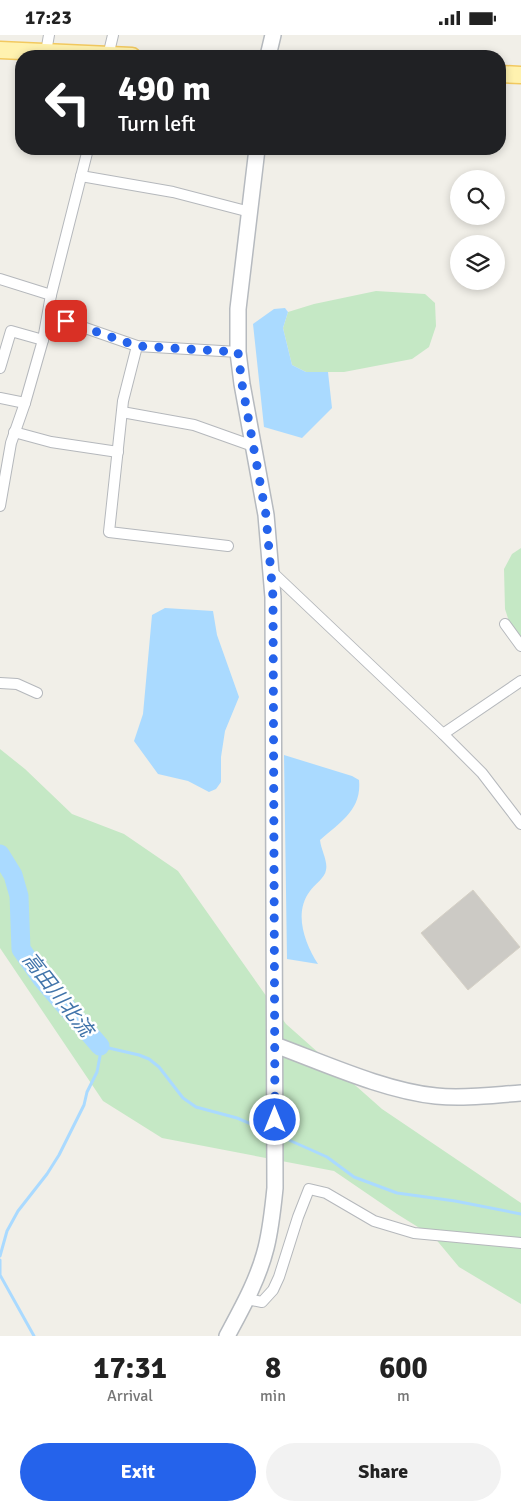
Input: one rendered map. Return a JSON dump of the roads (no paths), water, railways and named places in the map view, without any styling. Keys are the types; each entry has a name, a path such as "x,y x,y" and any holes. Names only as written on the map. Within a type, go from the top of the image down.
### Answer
{"main road":[{"path":"269,50 273,35"},
{"path":"0,50 15,51"},
{"path":"506,74 521,75"},
{"path":"227,1336 247,1299 266,1250 272,1218 275,1151 272,571 266,515 238,352 238,309 256,155"},
{"path":"275,1045 372,1080 414,1092 449,1097 521,1093"}],"street":[{"path":"46,50 49,35"},
{"path":"109,50 113,35"},
{"path":"0,505 11,443 25,403 43,340 51,295 86,155"},
{"path":"81,175 173,192 250,212"},
{"path":"0,279 51,295"},
{"path":"48,315 137,346 238,352"},
{"path":"0,368 11,331 43,340"},
{"path":"137,346 123,401 109,532 228,546"},
{"path":"0,397 25,403"},
{"path":"122,412 194,425 253,446"},
{"path":"14,432 51,442 118,452"},
{"path":"0,441 11,443"},
{"path":"272,571 482,773 521,824"},
{"path":"505,624 521,646"},
{"path":"443,734 521,681"},
{"path":"0,683 17,684 37,693"},
{"path":"247,1299 262,1302 273,1290 309,1189 326,1193 374,1221 414,1233 521,1243"}],"water":[{"path":"285,308 288,312 283,328 292,365 306,372 328,372 332,408 302,438 264,427 253,324 274,309"},
{"path":"165,608 213,611 217,635 239,697 225,731 221,757 221,782 216,789 209,792 188,781 158,774 134,741 143,714 152,615"},
{"path":"284,755 352,776 359,780 357,799 348,815 320,840 326,870 322,879 310,891 302,909 305,938 318,964 287,959"}],"waterway":[{"name":"高田川北流","path":"0,854 13,875 19,896 21,949 42,979 100,1046"},
{"path":"0,1256 7,1231 18,1211 47,1174 59,1155 84,1105 87,1092 97,1072 100,1046 149,1059 159,1067 183,1098 196,1107 237,1118 270,1132"},
{"path":"280,1136 327,1157 354,1177 397,1193 455,1201 521,1214"},
{"path":"0,1260 0,1275 34,1336"}]}
